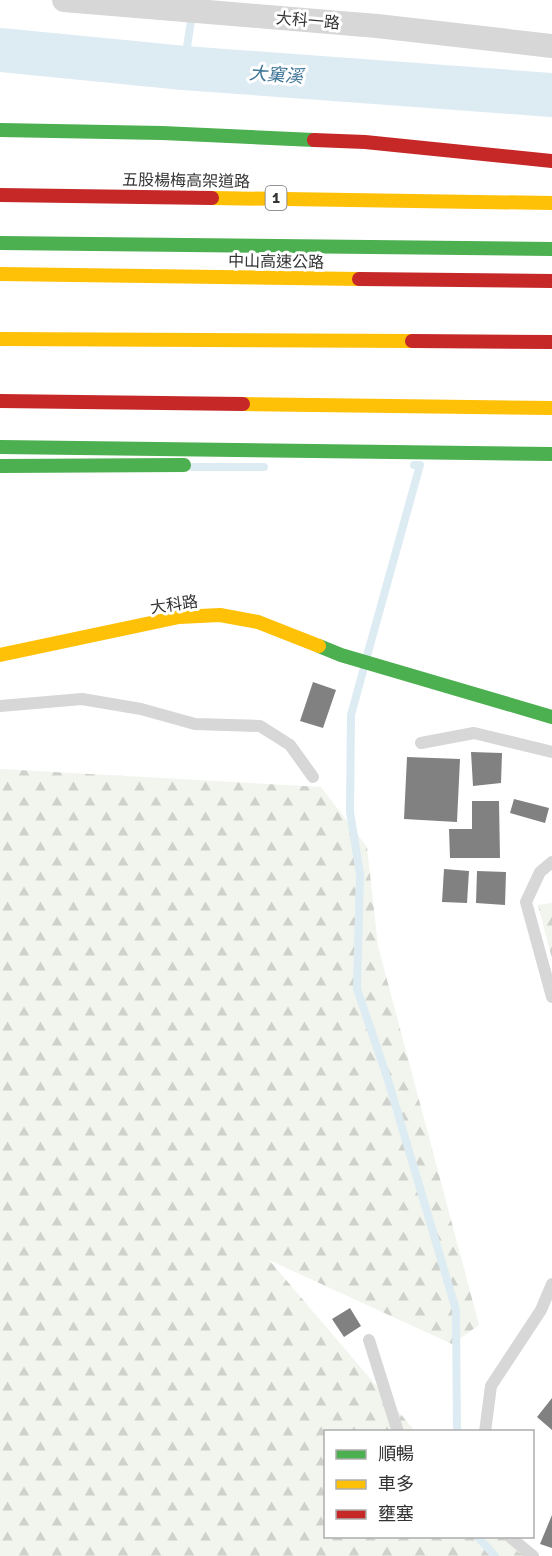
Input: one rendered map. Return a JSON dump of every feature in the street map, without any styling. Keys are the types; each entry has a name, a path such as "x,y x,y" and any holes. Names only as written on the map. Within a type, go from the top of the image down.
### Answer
{"main road":[{"path":"0,130 162,133 365,142 552,160"},
{"name":"五股楊梅高架道路","path":"0,195 552,203"},
{"path":"0,243 552,249"},
{"name":"中山高速公路","path":"0,274 552,281"},
{"path":"0,339 552,342"},
{"path":"0,401 552,408"},
{"path":"0,447 552,452"},
{"path":"307,465 378,464 552,452"},
{"path":"0,466 201,465"},
{"name":"大科路","path":"0,655 179,618 219,615 258,622 349,657 552,717"}],"street":[{"name":"大科一路","path":"64,0 377,26 552,46"}],"lane":[{"path":"0,706 82,699 141,709 195,724 260,726 290,745 313,777"},
{"path":"422,743 474,733 552,752"},
{"path":"552,862 540,872 526,902 552,997"},
{"path":"485,1430 491,1386 541,1310 552,1284"},
{"path":"369,1340 398,1430"},
{"path":"511,1538 533,1556"}],"green space":[{"path":"0,769 321,787 367,847 378,946 479,1325 452,1344 269,1260 414,1430 324,1430 324,1538 506,1538 518,1552 526,1556 0,1556"},
{"path":"552,903 552,959 538,905"}],"building":[{"path":"313,682 336,690 323,728 300,721"},
{"path":"471,752 502,753 501,783 473,786"},
{"path":"407,757 460,759 457,822 404,819"},
{"path":"514,799 549,808 545,823 510,813"},
{"path":"472,801 499,801 500,858 450,858 449,829 472,829"},
{"path":"444,869 469,871 467,903 442,902"},
{"path":"477,871 506,872 505,905 476,903"},
{"path":"350,1308 361,1326 344,1337 332,1319"},
{"path":"552,1398 552,1430 537,1417"},
{"path":"552,1515 552,1548 540,1544"}],"waterway":[{"path":"184,68 192,13"},
{"name":"大窠溪","path":"0,50 184,68 552,95"},
{"path":"367,656 420,465 414,465"},
{"path":"192,467 264,467"},
{"path":"363,671 351,715 350,812 360,874 357,989 388,1080 456,1310 457,1430"},
{"path":"479,1538 495,1556"}],"traffic: fast":[{"path":"0,130 162,133 314,140"},
{"path":"0,243 552,249"},
{"path":"0,447 552,454"},
{"path":"0,466 184,465"},
{"path":"319,646 341,655 552,717"}],"traffic: slow":[{"path":"212,198 552,203"},
{"path":"0,274 359,279"},
{"path":"0,339 412,341"},
{"path":"243,404 552,408"},
{"path":"0,655 179,617 220,615 258,622 319,646"}],"traffic: jam":[{"path":"314,140 365,142 552,161"},
{"path":"0,195 212,198"},
{"path":"359,279 552,281"},
{"path":"412,341 552,342"},
{"path":"0,401 243,404"}]}
